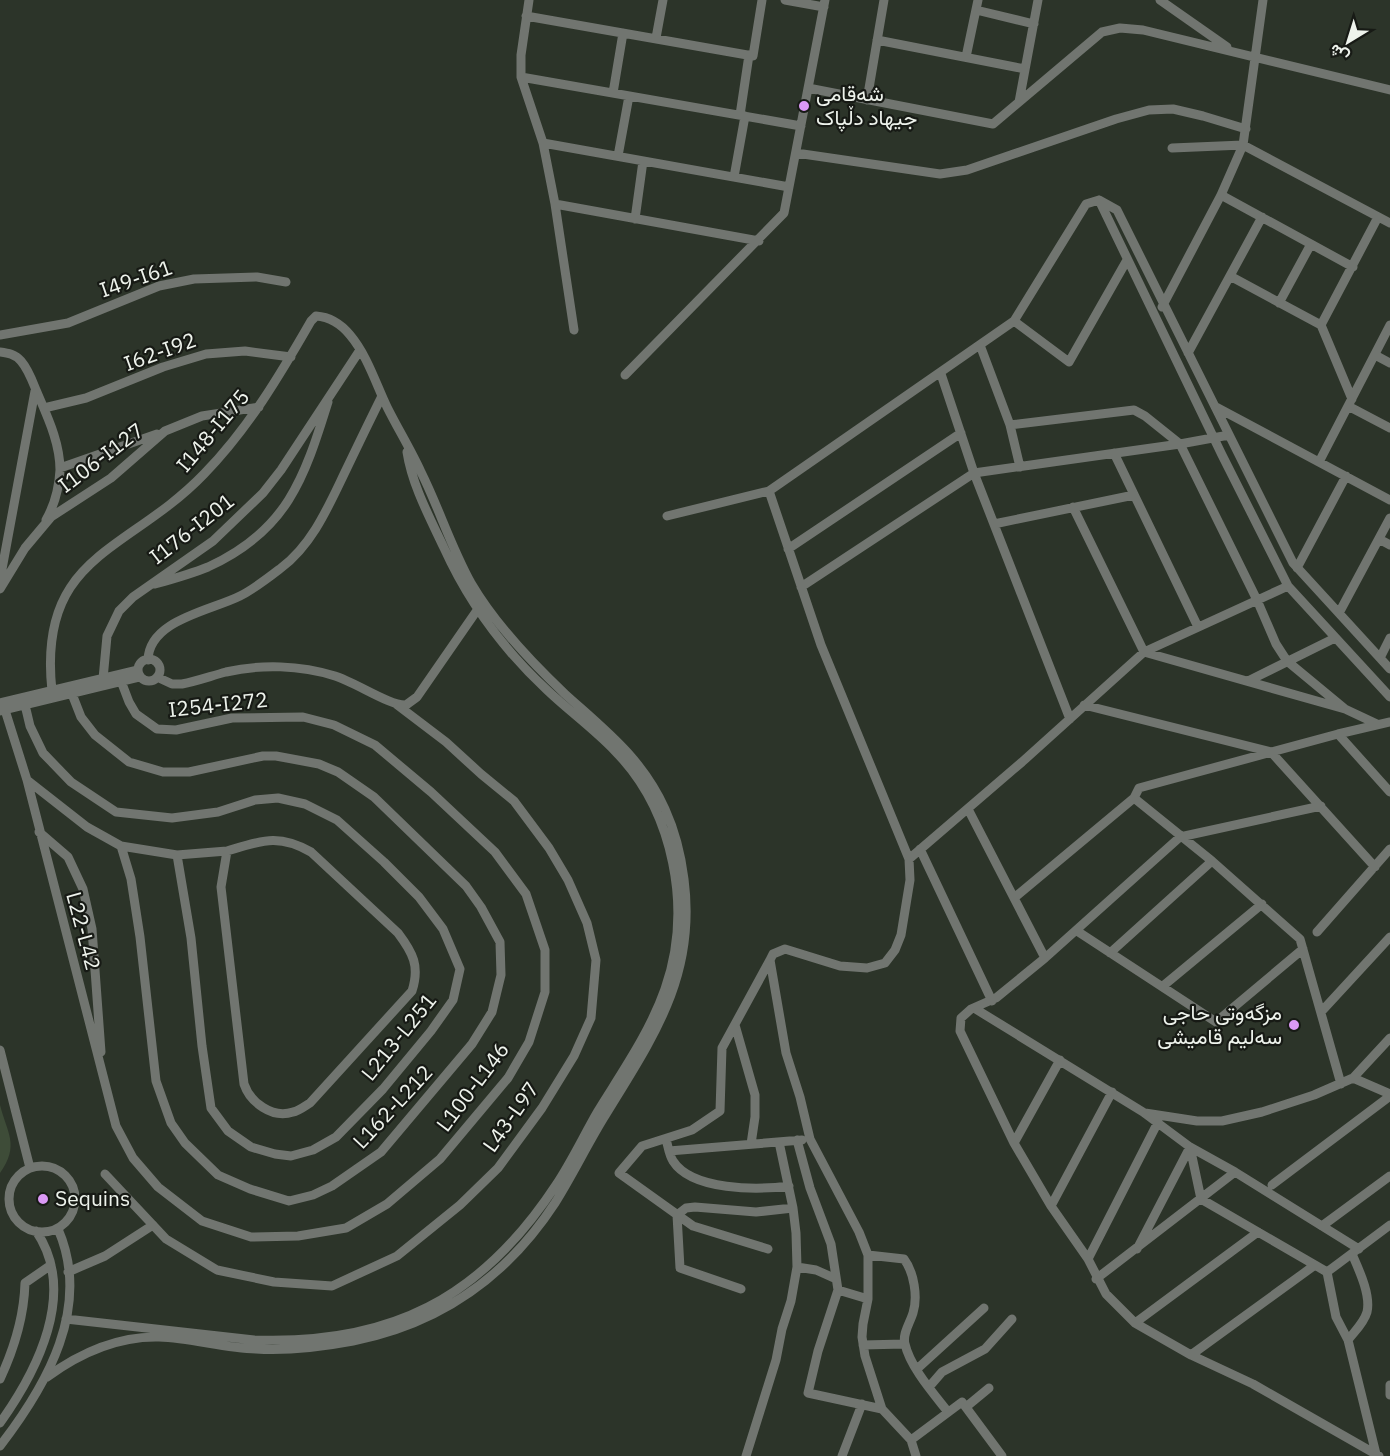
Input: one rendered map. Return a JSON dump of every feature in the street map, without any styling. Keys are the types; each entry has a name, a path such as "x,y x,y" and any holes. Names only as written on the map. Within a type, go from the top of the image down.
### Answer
{"street":[{"path":"529,0 521,55 521,76 543,143 555,204 574,330"},
{"path":"656,38 663,0"},
{"path":"526,16 753,56 762,0"},
{"path":"625,375 784,213 824,3 785,0"},
{"path":"867,100 884,0"},
{"path":"1019,102 1038,0"},
{"path":"1160,0 1232,51"},
{"path":"1151,309 1160,308 1165,304 1221,195 1243,146 1263,0"},
{"path":"966,57 976,3 1034,24"},
{"path":"808,88 993,124 1102,33 1120,28 1143,30 1390,90"},
{"path":"613,93 623,33"},
{"path":"877,40 1025,69"},
{"path":"734,177 749,55"},
{"path":"521,76 801,126"},
{"path":"618,156 629,96"},
{"path":"796,153 940,174 967,170 1116,118 1149,110 1173,109 1246,129"},
{"path":"543,143 789,187"},
{"path":"1172,148 1243,146 1390,223"},
{"path":"635,219 643,160"},
{"path":"1221,195 1353,267"},
{"path":"1099,200 1288,586 1390,697"},
{"path":"667,516 770,491 1014,321 1086,204 1099,200 1117,210 1293,563 1390,668 1375,682"},
{"path":"555,204 759,241"},
{"path":"1321,325 1378,217"},
{"path":"1188,353 1262,218"},
{"path":"1279,303 1311,244"},
{"path":"1014,321 1069,362 1127,260"},
{"name":"I49-I61","path":"0,335 68,323 159,286 194,279 257,276 286,282"},
{"path":"1230,276 1321,325 1350,402 1390,428"},
{"name":"I148-I175","path":"52,691 50,659 52,631 63,600 80,574 96,557 162,510 202,477 230,445 258,407 291,357 311,321 318,316 325,317 339,324 352,337 360,350 406,447 413,477 453,569 533,676 625,761 652,804 673,866 677,898 676,942 665,991 633,1061 590,1125 569,1165 541,1208 496,1259 457,1292 415,1315 384,1325 350,1333 279,1340 223,1341"},
{"path":"1319,462 1390,324"},
{"path":"980,345 1010,425 1020,467"},
{"name":"I176-I201","path":"103,678 105,643 109,630 126,603 213,541 263,493 281,470 360,350"},
{"name":"I62-I92","path":"44,408 86,398 164,367 206,354 245,351 291,357"},
{"path":"0,352 12,354 27,369 56,443 60,468 55,502 44,525"},
{"path":"1375,355 1390,363"},
{"path":"941,374 974,473 1070,719"},
{"path":"0,580 36,390"},
{"path":"147,587 195,572 220,561 256,538 275,520 292,496 308,463 332,390"},
{"path":"148,660 151,644 163,630 181,620 242,595 283,567 300,550 328,508 382,396"},
{"name":"I106-I127","path":"0,589 26,548 44,525 62,510 111,478 165,431 202,416 258,407"},
{"path":"1216,407 1390,500"},
{"path":"1010,425 1134,410 1180,444 1257,600 1276,644 1287,661 1345,709"},
{"path":"60,468 165,431"},
{"path":"788,549 961,433"},
{"path":"801,587 974,473 1229,435"},
{"path":"1114,453 1198,627"},
{"path":"1297,568 1346,476"},
{"path":"768,1250 702,1230 685,1222 620,1173 642,1146 692,1130 720,1111 723,1048 773,954 785,949 840,966 867,968 885,963 895,950 901,934 910,880 909,859 821,645 770,491"},
{"path":"994,524 1134,495"},
{"path":"1073,507 1144,652 1345,709 1377,724"},
{"path":"1339,613 1390,518"},
{"path":"1379,539 1390,545"},
{"path":"909,859 1144,652 1288,586"},
{"path":"396,704 410,704 417,697 481,606"},
{"path":"1248,681 1335,638"},
{"path":"1380,658 1390,638"},
{"path":"2,708 52,691 103,678 139,674 150,681 157,677 159,670 157,664 148,660 141,662 139,674"},
{"name":"L43-L97","path":"105,1174 166,1239 217,1270 274,1282 332,1286 397,1256 460,1205 498,1168 542,1108 574,1056 591,1018 596,960 587,923 568,880 549,848 514,801 446,742 396,704 346,680 323,673 293,668 248,668 182,684 170,683 157,677"},
{"path":"2,708 72,694 122,681 139,674"},
{"name":"I254-I272","path":"122,681 136,714 157,729 176,730 232,717 303,717 334,724 375,746"},
{"name":"L162-L212","path":"72,694 81,717 95,735 129,762 163,772 189,772 263,756 276,756 319,764 338,772 374,797 466,886 481,907 500,942 501,975 492,1012 472,1044 381,1152 332,1186 313,1195 289,1202 218,1176 184,1143 171,1123 156,1081 141,937 131,879 121,846"},
{"name":"L213-L251","path":"25,705 30,726 43,753 70,782 116,812 172,818 218,812 255,800 278,798 305,804 337,820 384,862 419,897 443,929 460,969 453,1000 431,1031 383,1089 336,1137 313,1150 291,1156 250,1147 228,1131 210,1108 188,918 177,855"},
{"path":"1084,705 1271,752 1375,867"},
{"name":"L22-L42","path":"2,708 27,780 116,1126 133,1158"},
{"path":"1014,898 1134,798 1138,788 1390,722"},
{"path":"1338,734 1390,792"},
{"name":"L100-L146","path":"133,1158 158,1187 202,1221 251,1237 298,1236 346,1228 387,1204 440,1159 508,1078 529,1042 545,992 545,950 526,894 495,852 431,792 375,746"},
{"path":"27,780 87,826 121,846 177,855 227,851 266,840 299,846 311,852 398,933 410,949 414,962 417,976 412,991 310,1103 291,1113 273,1112 258,1106 248,1096 244,1084 221,887 227,851"},
{"path":"1134,798 1212,861 1300,939 1341,1084"},
{"path":"1321,806 1180,837 1077,932 992,1000 974,1008 961,1018 960,1031 1014,1143 1051,1206 1088,1259 1096,1279 1106,1294 1135,1323 1191,1355 1253,1384 1378,1455"},
{"path":"968,809 1045,958"},
{"path":"39,832 68,857 83,889 95,952 102,1073"},
{"path":"920,849 992,1000"},
{"path":"1317,932 1390,849"},
{"path":"1110,953 1212,861"},
{"path":"1163,986 1262,904"},
{"path":"1077,932 1216,1022 1303,949"},
{"path":"1321,1012 1390,937"},
{"path":"770,960 786,1053 800,1096 810,1139 859,1232 868,1255 868,1299 863,1324 863,1345 867,1366 882,1408 911,1440 916,1456"},
{"path":"974,1008 1112,1092 1190,1147 1322,1226 1355,1251 1366,1294 1367,1311 1364,1319 1348,1340"},
{"path":"735,1025 755,1095 751,1144"},
{"path":"1143,1112 1197,1121 1222,1120 1262,1112 1314,1095 1353,1078 1390,1038"},
{"path":"0,1050 30,1168"},
{"path":"1014,1143 1060,1060"},
{"path":"1272,1185 1390,1095 1353,1078"},
{"path":"1051,1206 1112,1092"},
{"path":"1088,1259 1158,1124"},
{"path":"666,1138 669,1151 678,1167 686,1173 713,1184 753,1189 789,1186"},
{"path":"669,1151 810,1139"},
{"path":"797,1140 810,1188 831,1244 838,1290 818,1351 808,1393 882,1408"},
{"path":"746,1456 776,1360 797,1267 793,1208 779,1142"},
{"path":"1190,1147 1201,1199 1328,1272"},
{"path":"1137,1249 1190,1147"},
{"path":"48,1166 65,1174 71,1181 75,1208 58,1229 36,1232 24,1227 5,1207 13,1182 20,1173 30,1168 48,1166"},
{"path":"1096,1279 1235,1172"},
{"path":"1322,1226 1390,1176"},
{"path":"677,1215 687,1208 756,1212 793,1208"},
{"path":"677,1215 680,1268 741,1290"},
{"path":"68,1272 105,1256 153,1225"},
{"path":"1328,1272 1390,1225"},
{"path":"0,1446 32,1404 59,1348 69,1296 68,1272 58,1229"},
{"path":"0,1423 27,1380 45,1338 52,1308 51,1265 44,1243 36,1232"},
{"path":"1135,1323 1258,1232"},
{"path":"868,1255 904,1259 911,1267 915,1298 914,1310 905,1331 904,1344 917,1369 948,1412"},
{"path":"0,1378 16,1337 24,1304 25,1283 51,1265"},
{"path":"1191,1355 1315,1265"},
{"path":"797,1267 816,1270 836,1279"},
{"path":"1328,1272 1336,1317 1348,1340 1378,1455"},
{"path":"838,1290 868,1299"},
{"path":"917,1369 984,1308"},
{"path":"66,1319 223,1341"},
{"path":"929,1387 942,1372 985,1349 1012,1319"},
{"path":"46,1377 86,1352 107,1344 160,1337 223,1341"},
{"path":"863,1345 904,1344"},
{"path":"1390,1385 1390,1395"},
{"path":"966,1407 988,1388"},
{"path":"911,1440 962,1402 1002,1456"},
{"path":"842,1456 861,1404"}],"green space":[{"path":"0,1105 11,1147 0,1173"}],"place":[{"name":"شەقامی جیهاد دڵپاک","path":"804,106"},
{"name":"مزگەوتی حاجی سەلیم قامیشی","path":"1294,1025"},
{"name":"Sequins","path":"43,1199"}]}
